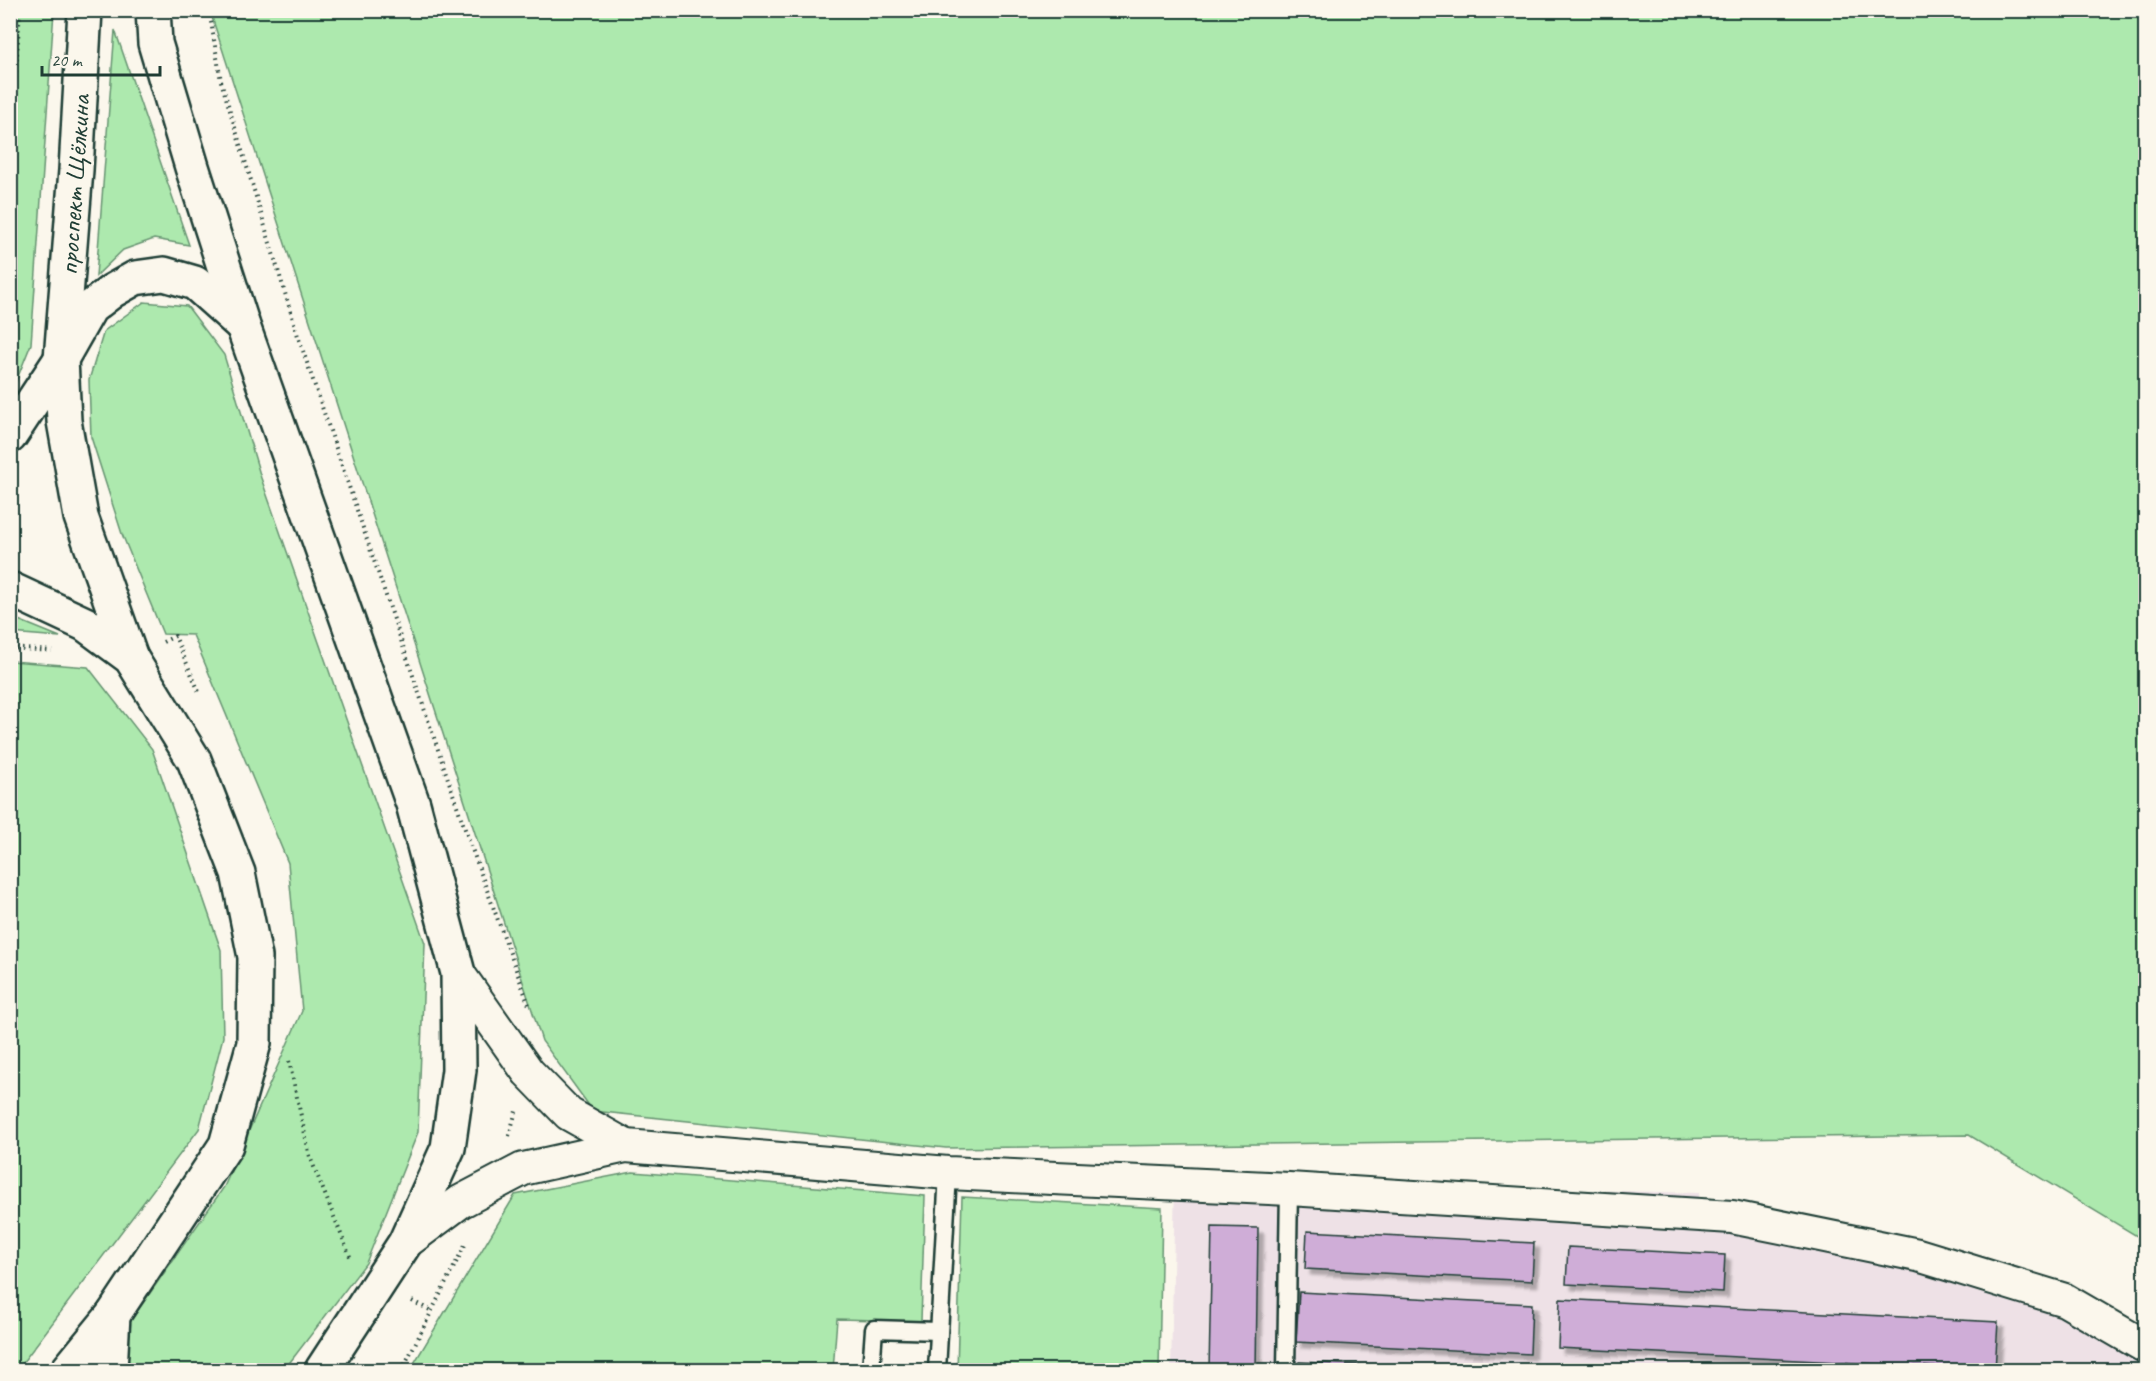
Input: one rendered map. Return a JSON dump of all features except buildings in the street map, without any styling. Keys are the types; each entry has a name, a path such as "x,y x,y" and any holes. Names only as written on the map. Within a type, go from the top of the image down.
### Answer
{"street":[{"name":"проспект Щёлкина","path":"85,10 76,170 61,359 64,422 81,517 131,658"},
{"path":"153,10 155,43 243,326 413,804 458,973 459,1070 448,1148 405,1243 322,1371"},
{"path":"10,436 61,359 90,309 112,291 135,278 164,274 195,283 243,326"},
{"path":"10,589 85,624 131,658 194,760 238,873 255,957 254,1043 226,1145 113,1315 68,1371"},
{"path":"458,973 528,1072 552,1097 569,1114 626,1146"},
{"path":"405,1243 460,1202 523,1169 626,1146 948,1173 1290,1189 1732,1217 1918,1255 2065,1299 2145,1347"},
{"path":"110,1371 113,1315"}],"lane":[{"path":"937,1371 948,1173"},
{"path":"1286,1371 1290,1189"},
{"path":"871,1371 873,1329 939,1331"}],"path":[{"path":"10,155 20,10"}],"shaded area":[{"path":"1175,1180 1699,1193 1702,1228 1956,1248 2146,1359 2145,1370 1171,1370"}],"green space":[{"path":"11,10 54,11 31,344 11,394"},
{"path":"210,11 2145,11 2145,1241 1969,1135 946,1148 593,1111 542,1041"},
{"path":"115,30 189,245 154,239 123,250 96,276"},
{"path":"144,302 187,306 224,355 261,478 425,943 418,1132 366,1263 284,1370 129,1370 125,1366 127,1326 224,1187 302,1011 288,863 193,635 163,634 122,534 91,437 89,380 104,331"},
{"path":"11,617 60,637 11,633"},
{"path":"11,661 88,667 152,749 221,950 223,1037 199,1129 17,1370 10,1370"},
{"path":"633,1172 925,1196 921,1321 837,1319 833,1370 410,1370 515,1195"},
{"path":"962,1197 1162,1208 1159,1370 957,1370"}]}
